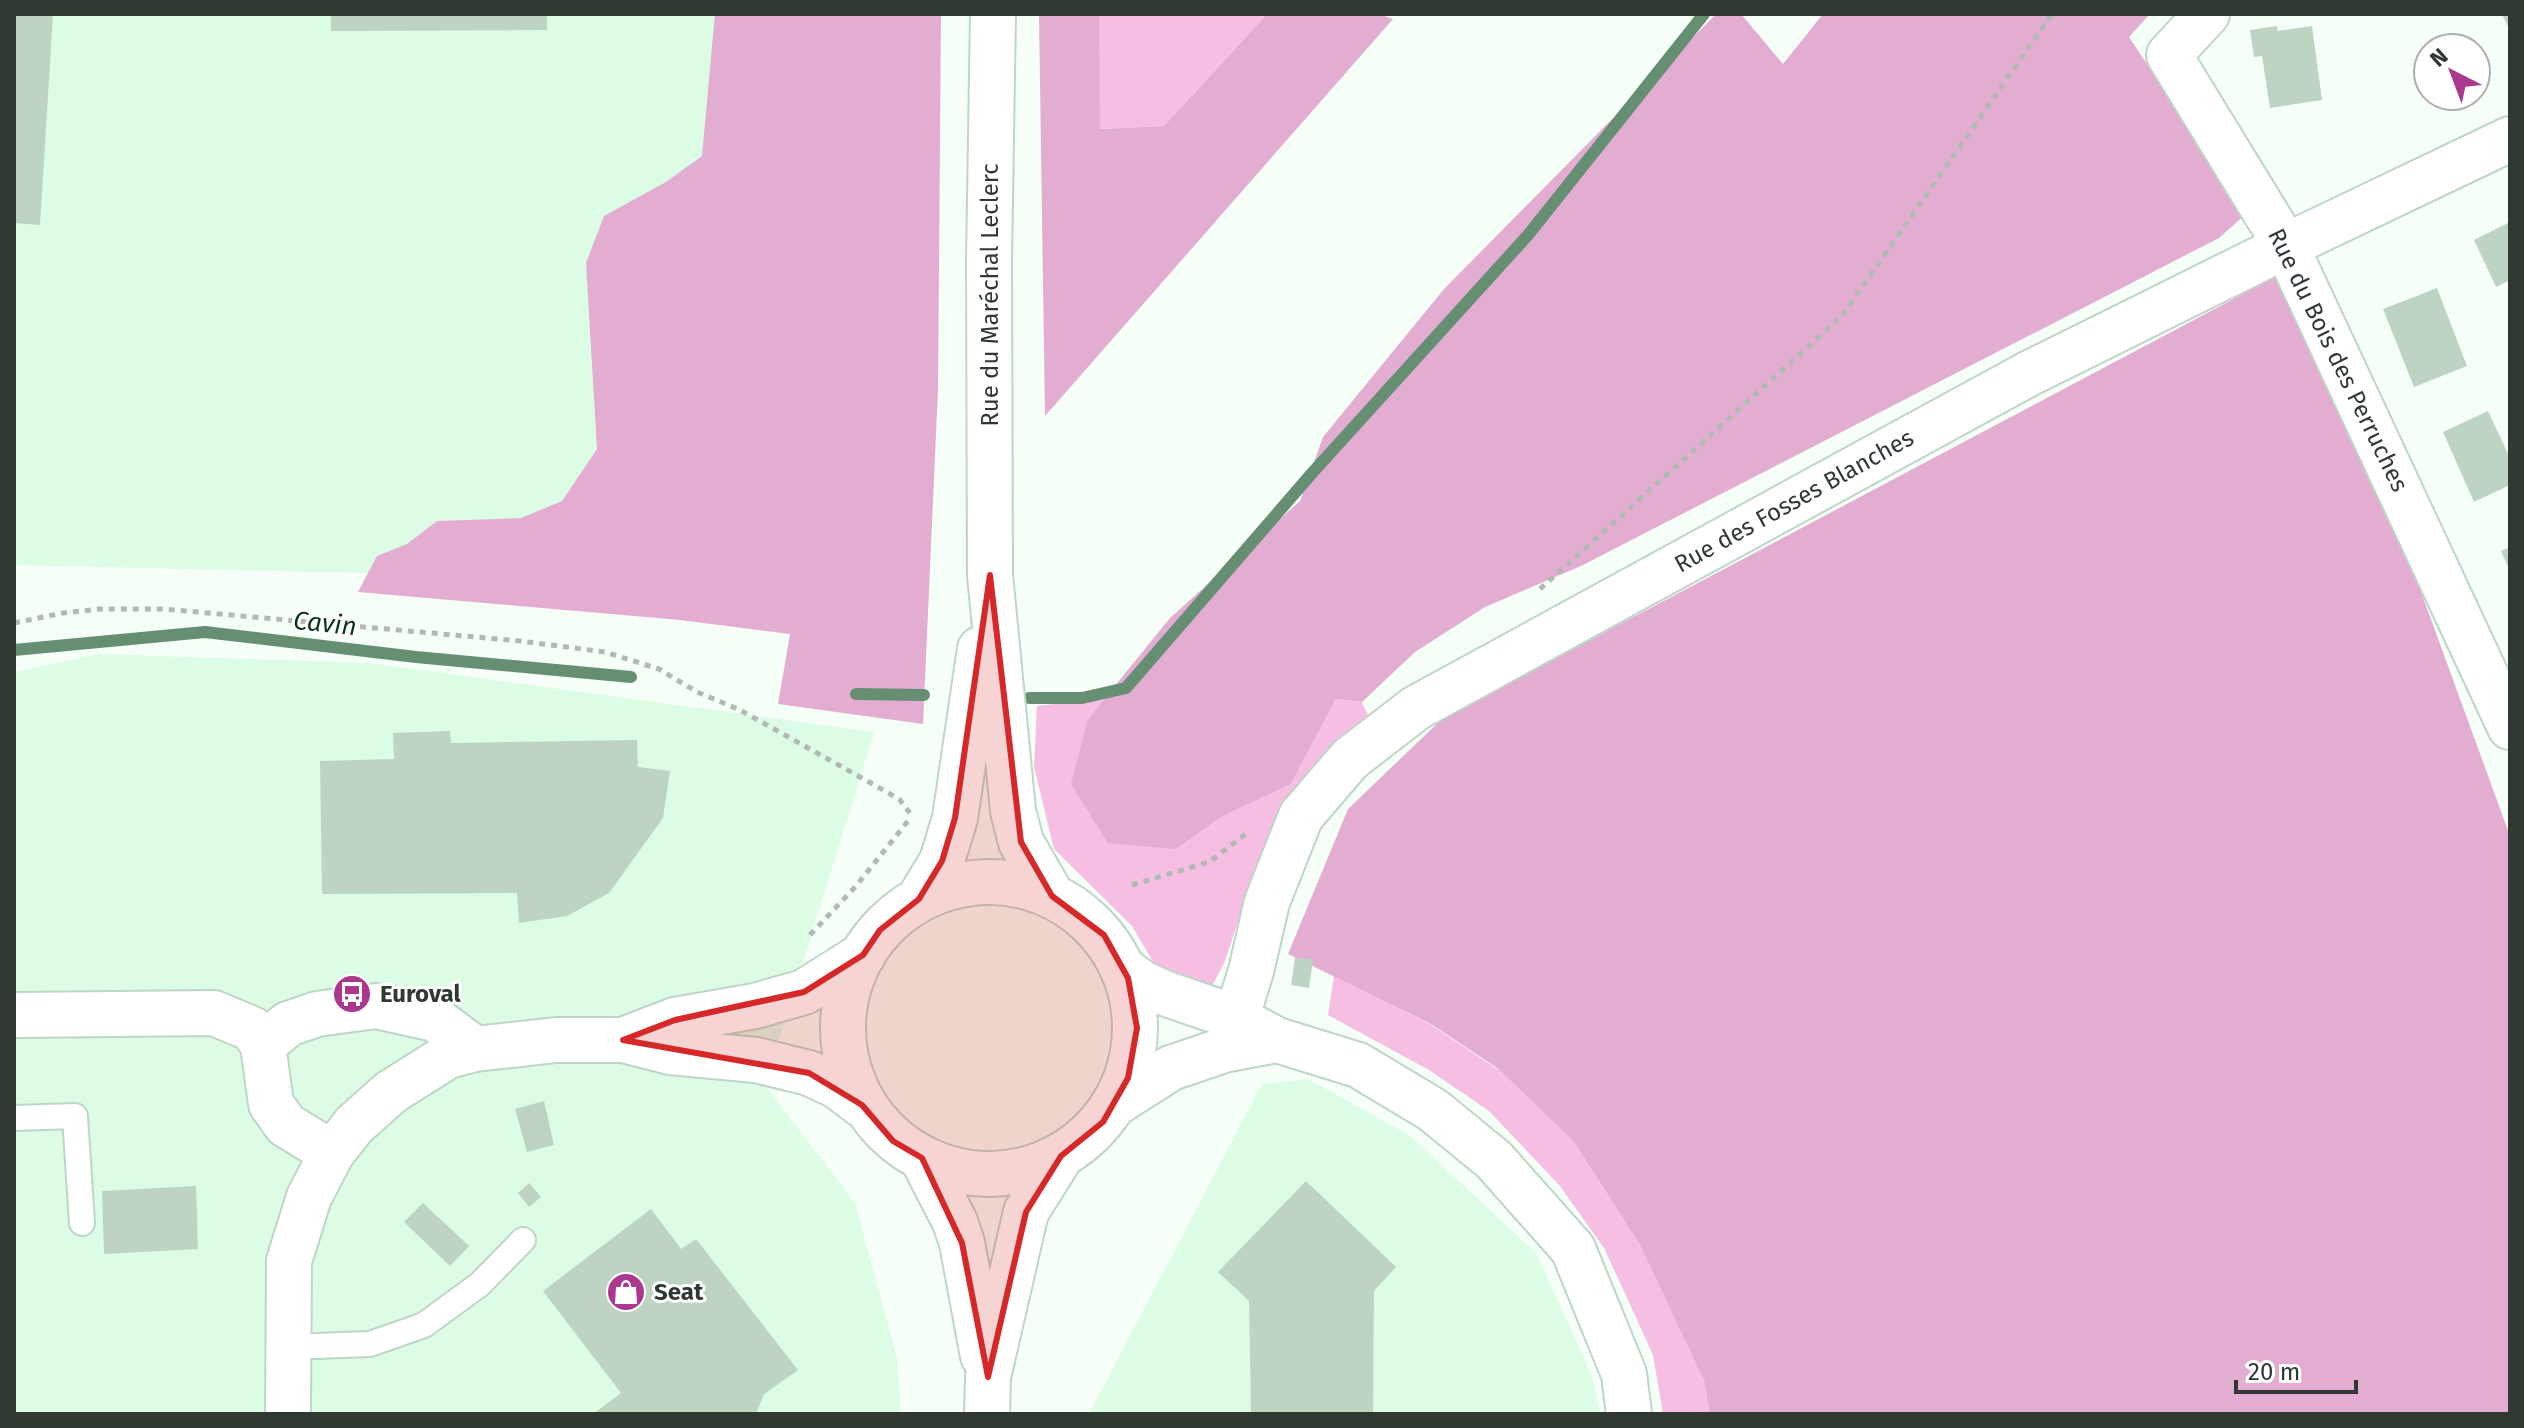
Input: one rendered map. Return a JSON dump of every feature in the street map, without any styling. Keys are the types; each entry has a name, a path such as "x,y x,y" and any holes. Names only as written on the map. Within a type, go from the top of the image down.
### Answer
{"street":[{"name":"Rue du Maréchal Leclerc","path":"993,14 989,260 990,575 1013,811 1021,842 1052,896"},
{"name":"Rue du Bois des Perruches","path":"2207,14 2169,55 2286,246 2510,727"},
{"name":"Rue des Fosses Blanches","path":"1234,1017 1251,971 1267,902 1301,816 1350,759 1416,708 2028,374 2510,139"},
{"name":"Rue du Maréchal Leclerc","path":"919,899 942,861 955,818 990,575"},
{"path":"288,1414 289,1261 309,1197 332,1153 354,1125 391,1092 448,1056 475,1049 556,1040 623,1040 670,1052 756,1060 809,1073 837,1086 862,1105 893,1141 933,1165 978,1175 1025,1171 1068,1153 1103,1122 1128,1078 1137,1028 1128,978 1104,935 1065,902 1018,884 967,882 919,899 880,930 854,969 842,1015 845,1061 862,1105"},
{"path":"623,1040 675,1020 755,1006 804,992 863,955"},
{"path":"1123,969 1142,983 1234,1017 1277,1040 1358,1065 1433,1110 1494,1160 1573,1249 1624,1374 1629,1414"},
{"path":"263,1045 288,1024 317,1014 376,1006 435,1019 475,1049"},
{"path":"14,1015 214,1013 252,1029 263,1045 271,1104 286,1125 332,1153"},
{"path":"1113,1105 1171,1068 1224,1050 1277,1040"},
{"path":"988,1396 1026,1212 1061,1156"},
{"path":"922,1158 942,1194 962,1243 988,1396"}],"lane":[{"path":"14,1118 75,1116 82,1223"},
{"path":"287,1347 370,1344 424,1325 480,1284 523,1240"}],"path":[{"path":"1536,592 1842,316 2052,14"},
{"path":"14,623 100,609 164,609 520,641 605,652 659,669 697,692 740,710 900,800 912,816"},
{"path":"912,816 924,816"},
{"path":"807,938 896,840 912,816"},
{"path":"1132,885 1209,862 1257,825"}],"highlighted area":[{"path":"990,575 1021,842 1052,896 1104,935 1128,978 1137,1028 1128,1078 1103,1122 1061,1156 1026,1212 988,1377 962,1243 922,1158 893,1141 862,1105 809,1073 623,1040 675,1020 804,992 863,955 880,930 919,899 942,861 955,818"}],"shaded area":[{"path":"14,14 833,14 545,577 14,565"},
{"path":"715,14 941,14 938,389 923,724 778,704 790,634 680,620 358,592 377,556 407,544 437,521 521,518 562,501 597,449 586,263 604,216 666,182 702,156"},
{"path":"1039,14 1099,14 1100,129 1164,126 1267,14 1379,14 1393,19 1045,416"},
{"path":"1099,14 1267,14 1164,126 1099,129"},
{"path":"1716,14 1741,14 1783,64 1823,14 2150,14 2129,37 2246,214 2219,238 1581,566 1485,607 1415,652 1362,702 1336,699 1291,784 1223,816 1176,849 1108,843 1071,784 1088,719 1170,618 1300,501 1323,437 1444,289"},
{"path":"2277,276 2386,496 2510,836 2510,1414 1710,1414 1704,1381 1640,1245 1574,1142 1497,1068 1431,1024 1288,954 1348,809 1443,718"},
{"name":"Euroval","path":"99,654 370,663 874,732 765,1085 855,1203 897,1358 901,1414 14,1414 14,672"},
{"path":"1105,698 1088,719 1176,849 1223,816 1291,784 1336,699 1362,702 1373,726 1249,888 1225,961 1211,988 1155,965 1132,926 1054,849 1034,767 1037,706"},
{"path":"1334,976 1430,1024 1500,1071 1574,1142 1640,1245 1704,1381 1710,1414 1663,1414 1653,1355 1604,1248 1560,1186 1489,1111 1429,1070 1328,1015"},
{"path":"1308,1079 1409,1135 1536,1253 1592,1376 1601,1414 1089,1414 1262,1084"}],"building":[{"path":"14,14 53,14 40,225 14,223"},
{"path":"331,14 547,14 547,30 331,31"},
{"path":"2502,14 2510,14 2510,31"},
{"path":"2277,26 2278,31 2312,26 2322,100 2270,108 2262,56 2254,57 2250,30"},
{"path":"2510,222 2510,280 2496,287 2474,240"},
{"path":"2437,288 2467,366 2414,387 2383,309"},
{"path":"2488,411 2510,458 2510,485 2474,502 2443,432"},
{"path":"2510,547 2510,571 2501,551"},
{"path":"450,731 451,743 637,740 638,767 670,771 663,818 609,893 567,916 519,923 517,893 322,894 320,761 394,759 393,733"},
{"path":"1295,958 1313,959 1309,988 1291,985"},
{"path":"544,1101 554,1145 527,1152 515,1109"},
{"path":"1306,1181 1396,1267 1374,1291 1373,1414 1251,1414 1249,1301 1218,1272"},
{"path":"529,1183 541,1197 529,1207 518,1193"},
{"path":"196,1186 198,1249 104,1254 102,1191"},
{"path":"423,1203 469,1246 450,1266 404,1222"},
{"path":"651,1209 681,1249 696,1239 798,1370 764,1394 756,1414 593,1414 621,1393 543,1291"}],"waterway":[{"path":"1029,698 1082,698 1126,688 1313,472 1528,235 1704,14"},
{"name":"Cavin","path":"14,650 205,632 416,657 631,677"},
{"name":"Cavin","path":"856,694 924,695"}],"place":[{"name":"Euroval","path":"352,994"},
{"name":"Seat","path":"626,1292"}]}
